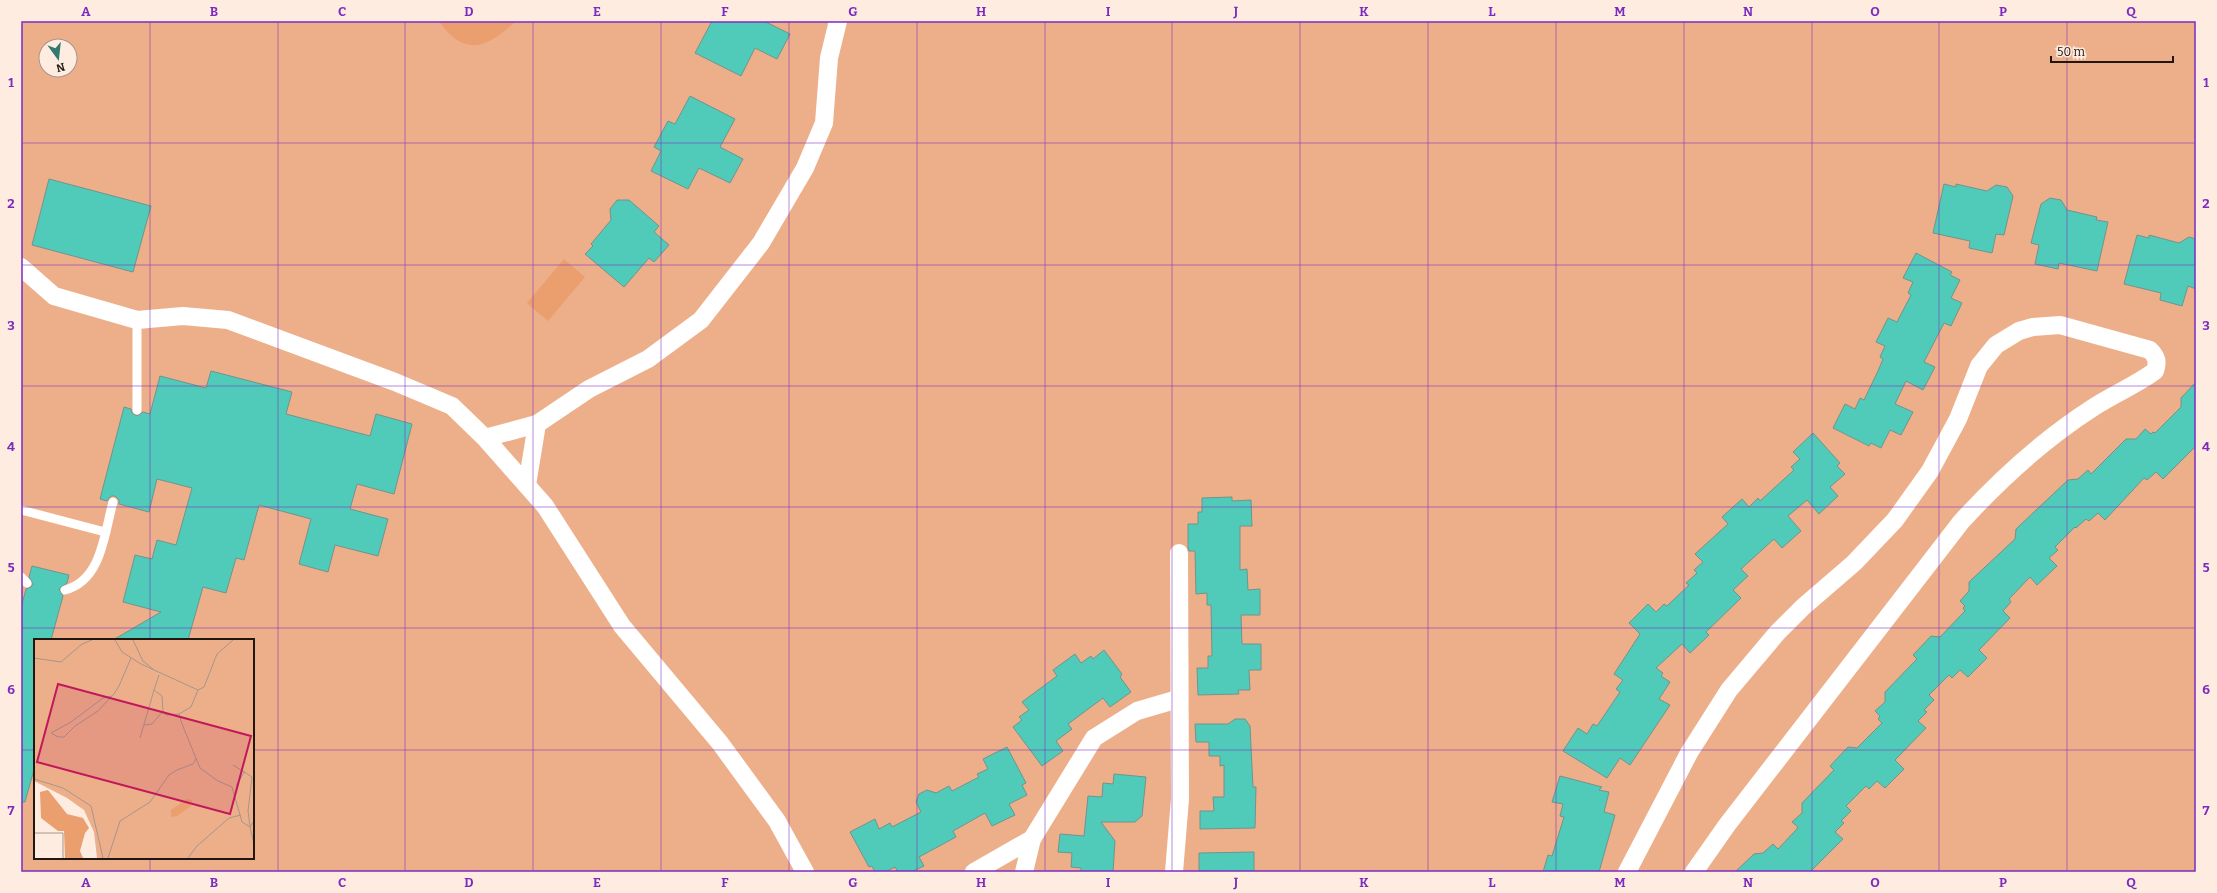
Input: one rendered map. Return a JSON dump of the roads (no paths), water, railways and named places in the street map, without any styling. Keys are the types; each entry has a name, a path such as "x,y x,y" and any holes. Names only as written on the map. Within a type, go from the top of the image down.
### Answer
{"street":[{"path":"485,438 537,424 589,389 648,359 701,320 761,243 805,168 824,123 829,58 838,21"},
{"path":"21,267 54,296 136,320 183,316 228,320 395,382 452,406 485,438 545,506 622,626 720,743 777,821 806,872"},
{"path":"1627,872 1689,753 1729,690 1777,633 1875,542 1913,496 1945,445 1979,366 1996,345 2019,331 2032,327 2060,325 2150,350 2156,356 2157,363 2155,371 2095,406 2045,442 1999,483 1961,522 1742,806 1694,872"},
{"path":"527,485 537,424"},
{"path":"1174,872 1180,799 1178,553"},
{"path":"1024,872 1032,839 1094,738 1137,711 1178,699"},
{"path":"974,872 1032,839"}],"lane":[{"path":"136,320 137,410"},
{"path":"65,590 80,584 94,568 113,502"},
{"path":"21,510 105,532"}]}
